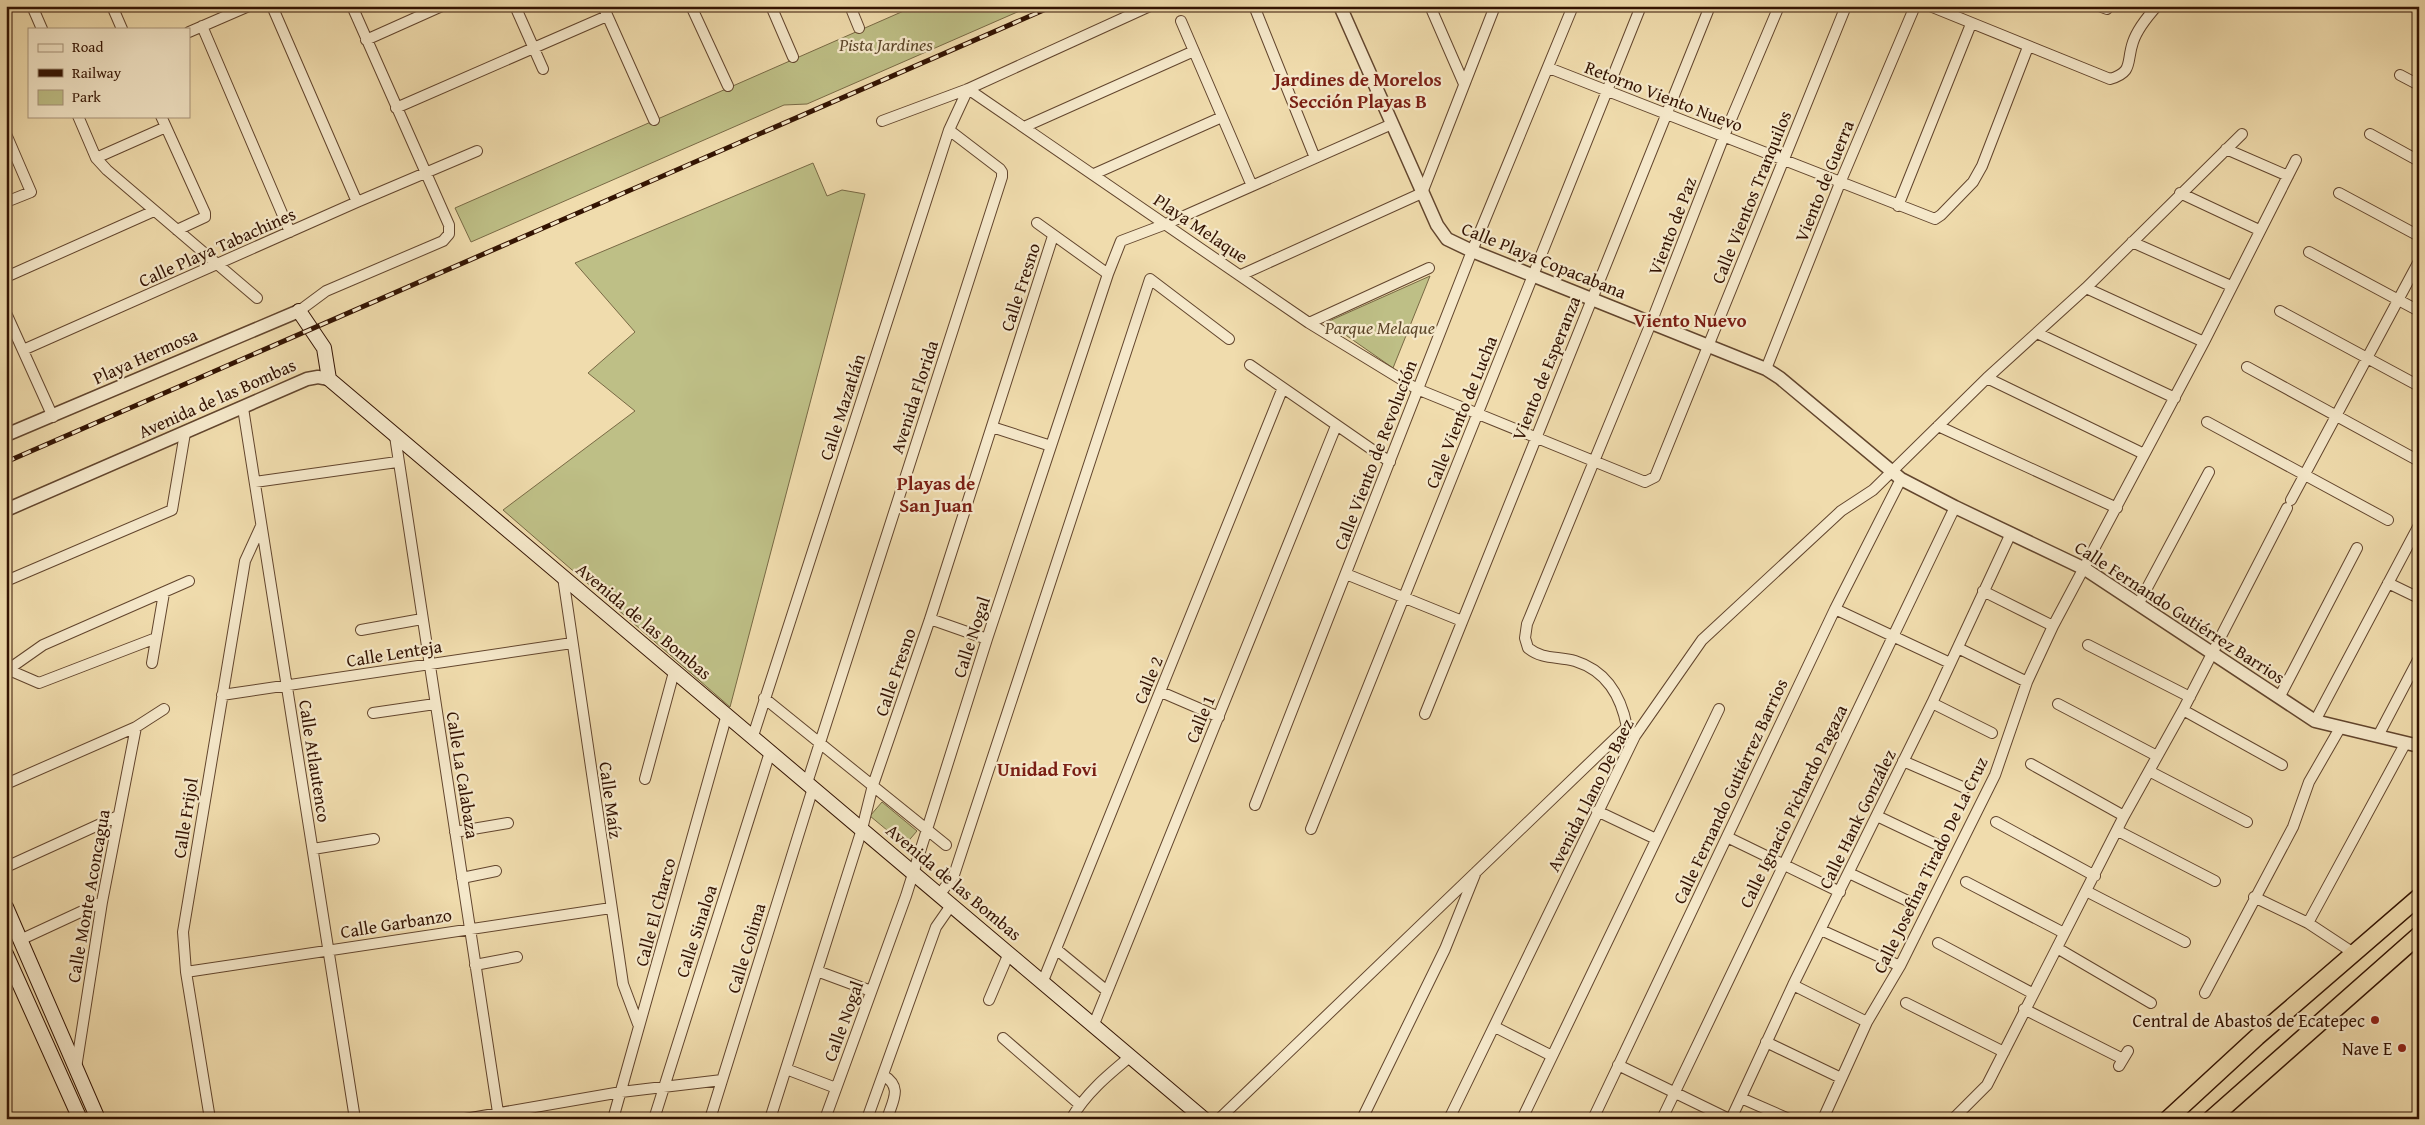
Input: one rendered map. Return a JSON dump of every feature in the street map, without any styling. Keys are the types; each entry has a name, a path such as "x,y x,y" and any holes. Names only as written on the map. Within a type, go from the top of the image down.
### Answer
{"highway":[{"path":"2168,1119 2257,1037 2419,897"},
{"path":"2211,1119 2419,935"}],"main road":[{"path":"299,311 324,348 329,379"},
{"name":"Avenida de las Bombas","path":"329,379 674,672 727,714 1094,1024 1204,1119"},
{"path":"6,907 98,1119"},
{"path":"8,963 80,1119"}],"street":[{"path":"32,6 42,28"},
{"path":"112,6 122,28"},
{"path":"190,32 249,6"},
{"path":"272,6 357,202"},
{"path":"352,6 425,173"},
{"path":"515,6 543,70"},
{"path":"603,6 654,120"},
{"path":"691,6 728,86"},
{"path":"771,6 793,56"},
{"path":"850,6 859,28"},
{"path":"882,121 968,89 1150,6"},
{"path":"1254,6 1315,158"},
{"name":"Calle Playa Copacabana","path":"1340,6 1422,193 1441,233 1447,239 1472,251 1766,369 1780,378 1895,476"},
{"path":"1430,6 1464,84"},
{"path":"1241,275 1422,193 1495,6"},
{"name":"Calle Viento de Revolución","path":"1255,805 1417,389 1573,6"},
{"name":"Calle Viento de Lucha","path":"1311,829 1609,91 1641,6"},
{"name":"Viento de Esperanza","path":"1424,714 1710,6"},
{"name":"Viento de Paz","path":"1627,727 1623,707 1614,688 1597,672 1575,661 1538,656 1528,648 1525,638 1527,624 1651,323 1724,136 1780,6"},
{"name":"Calle Vientos Tranquilos","path":"1649,481 1655,477 1846,6"},
{"name":"Viento de Guerra","path":"1766,369 1840,183 1915,6"},
{"path":"1930,6 2110,79 2120,76 2127,71 2133,42 2157,6"},
{"path":"366,40 436,8"},
{"path":"396,108 607,16"},
{"path":"1181,21 1252,186"},
{"path":"1898,206 1971,24"},
{"path":"202,26 290,232"},
{"name":"Retorno Viento Nuevo","path":"1549,68 1935,219 1941,216 1973,182 1978,174 2028,47"},
{"path":"1024,127 1194,51"},
{"path":"2400,75 2419,85"},
{"name":"Playa Melaque","path":"968,89 1309,323 1417,389 1594,461 1640,482 1649,481"},
{"name":"Calle Mazatlán","path":"753,736 949,130 968,89"},
{"path":"1094,174 1222,117"},
{"path":"79,118 96,158 154,211 257,298"},
{"path":"162,118 205,213 205,217 202,220 177,230"},
{"name":"Calle Nogal","path":"825,1119 906,896 987,639 1108,274 1121,242 1392,124"},
{"path":"96,158 166,127"},
{"name":"Avenida Florida","path":"810,786 820,742 1002,177 1000,169 949,130"},
{"path":"6,134 31,192 6,202"},
{"name":"Avenida Llano De Baez","path":"1449,1119 1635,736 1702,640 1842,511 1895,476 1938,426 1987,378 2086,288 2242,134"},
{"path":"2370,134 2419,161"},
{"path":"2226,149 2288,176"},
{"name":"Calle Playa Tabachines","path":"23,350 477,151"},
{"name":"Calle Josefina Tirado De La Cruz","path":"1823,1119 1866,1022 1900,966 1995,775 2027,682 2053,626 2175,398 2296,160"},
{"name":"Playa Hermosa","path":"6,434 53,417 299,311 326,291 443,241 449,234 449,225 425,173"},
{"path":"2180,194 2259,230"},
{"path":"2338,194 2419,236"},
{"path":"6,277 154,211"},
{"path":"1037,223 1108,274"},
{"name":"Calle Fresno","path":"770,1119 862,829 873,785 930,619 1053,236"},
{"path":"2132,242 2231,286"},
{"path":"2309,252 2419,311"},
{"path":"1953,1119 1987,1086 2032,993 2095,876 2124,816 2190,697 2289,504 2419,261"},
{"path":"1309,323 1429,268"},
{"path":"940,894 954,875 1150,279 1229,339"},
{"path":"2086,288 2204,342"},
{"path":"2280,311 2419,386"},
{"path":"6,313 53,417"},
{"path":"2037,333 2175,398"},
{"path":"1250,366 1282,390 1390,462"},
{"path":"2247,367 2419,461"},
{"name":"Avenida de las Bombas","path":"6,510 307,379 318,376 329,379"},
{"path":"1987,378 2144,454"},
{"name":"Calle 2","path":"1043,981 1282,390"},
{"name":"Calle Atlautenco","path":"242,408 355,1119"},
{"path":"2207,422 2388,520"},
{"name":"Calle 1","path":"1094,1024 1336,426"},
{"path":"1938,426 2117,508"},
{"path":"992,427 1052,446"},
{"path":"6,581 172,510 186,433"},
{"name":"Calle La Calabaza","path":"395,436 397,462 499,1116"},
{"path":"255,482 397,462"},
{"path":"2139,603 2209,472"},
{"name":"Calle Fernando Gutiérrez Barrios","path":"1593,1119 1835,609 1895,476 2085,569 2280,696 2315,721 2419,746"},
{"name":"Calle Ignacio Pichardo Pagaza","path":"1662,1119 1955,507"},
{"path":"2315,721 2419,525"},
{"name":"Calle Frijol","path":"210,1119 186,972 183,932 245,561 261,526"},
{"name":"Calle Hank González","path":"1730,1119 1793,985 1932,703 2011,533"},
{"path":"2280,696 2357,548"},
{"path":"1346,574 1462,620"},
{"name":"Calle Maíz","path":"563,577 623,984 638,1024"},
{"path":"8,670 43,645 189,581"},
{"path":"2388,583 2419,598"},
{"path":"1984,591 2053,626"},
{"path":"152,664 164,593"},
{"path":"1835,609 1950,663"},
{"path":"361,630 422,619"},
{"path":"930,619 987,639"},
{"path":"8,670 39,683 156,638"},
{"name":"Calle Lenteja","path":"222,695 572,643"},
{"path":"2088,645 2190,697"},
{"path":"1958,648 2027,682"},
{"path":"2378,736 2419,658"},
{"path":"645,779 674,672"},
{"path":"1161,692 1219,717"},
{"name":"Avenida de las Bombas","path":"764,698 946,845"},
{"path":"1932,703 1992,733"},
{"path":"373,713 435,704"},
{"path":"2058,704 2157,756"},
{"path":"6,784 136,726 164,709"},
{"path":"1522,1119 1719,709"},
{"path":"2183,710 2282,765"},
{"name":"Calle El Charco","path":"614,1119 638,1024 653,982 727,714"},
{"name":"Calle Monte Aconcagua","path":"76,1071 102,902 136,726"},
{"path":"1220,1119 1477,869 1627,727 1635,736"},
{"path":"2205,993 2254,897 2293,827 2309,782 2340,728"},
{"path":"2308,923 2405,744"},
{"name":"Calle Sinaloa","path":"654,1119 770,752"},
{"path":"1903,761 1965,788"},
{"path":"2031,764 2124,816"},
{"path":"2149,771 2247,822"},
{"name":"Calle Colima","path":"710,1119 810,786"},
{"path":"1597,811 1656,839"},
{"path":"6,867 118,816"},
{"path":"1877,816 1938,845"},
{"path":"1996,822 2095,876"},
{"path":"455,832 508,824"},
{"path":"2118,831 2215,881"},
{"path":"1727,837 1840,892"},
{"path":"313,849 374,839"},
{"path":"1362,1119 1445,949 1477,869"},
{"path":"462,878 496,870"},
{"path":"1849,873 1910,902"},
{"path":"1966,882 2064,933"},
{"path":"2086,891 2185,942"},
{"path":"2254,897 2308,923 2354,954"},
{"path":"20,940 102,902"},
{"path":"867,1119 936,926 952,904"},
{"name":"Calle Garbanzo","path":"186,972 611,908"},
{"path":"1821,930 1900,966"},
{"path":"1938,942 2032,993"},
{"path":"2057,948 2151,1003"},
{"path":"1056,950 1107,991"},
{"path":"989,1000 1009,953"},
{"path":"476,965 517,957"},
{"path":"817,971 872,991"},
{"path":"1793,985 1866,1022"},
{"path":"1906,1003 2004,1052"},
{"path":"2024,1009 2124,1059"},
{"path":"1495,1027 1552,1056"},
{"path":"1003,1038 1079,1104"},
{"path":"1766,1042 1841,1078"},
{"path":"1070,1119 1079,1104 1098,1083 1131,1056"},
{"path":"1618,1065 1730,1119"},
{"name":"Calle Nogal","path":"786,1069 836,1088"},
{"path":"883,1075 893,1081 895,1087 887,1119"},
{"path":"465,1119 499,1116 621,1092 722,1080"},
{"path":"1741,1098 1789,1119"}],"green space":[{"name":"Pista Jardines","path":"915,6 1031,6 807,104 784,105 471,242 455,208"},
{"path":"813,163 827,196 842,190 865,194 730,707 503,510 635,411 588,373 635,332 575,263"},
{"name":"Parque Melaque","path":"1430,276 1393,368 1327,322"},
{"path":"882,802 917,831 905,845 870,816"}],"railway":[{"path":"6,462 1053,6"}],"place":[{"name":"Central de Abastos de Ecatepec","path":"2375,1020"},
{"name":"Nave E","path":"2402,1048"}],"district":[{"name":"Jardines de Morelos Sección Playas B","path":"1358,90"},
{"name":"Viento Nuevo","path":"1690,320"},
{"name":"Playas de San Juan","path":"936,494"},
{"name":"Unidad Fovi","path":"1047,769"}]}
